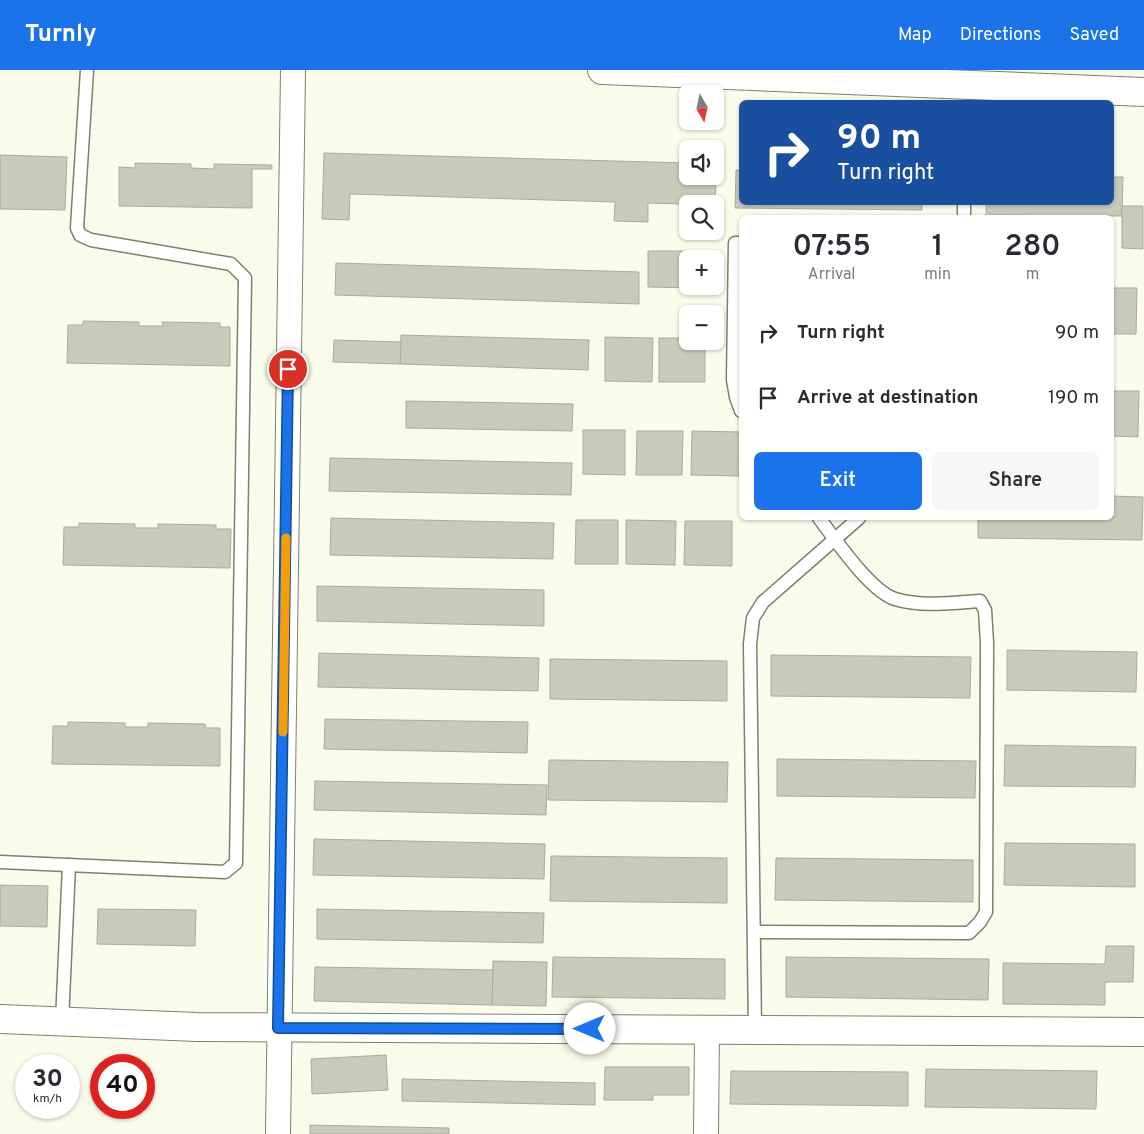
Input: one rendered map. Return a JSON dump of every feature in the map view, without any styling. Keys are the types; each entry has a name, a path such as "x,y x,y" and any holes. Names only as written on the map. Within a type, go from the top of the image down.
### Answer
{"street":[{"path":"278,1134 293,70"},
{"path":"602,70 723,73 967,89 1144,92"},
{"path":"0,1020 278,1028 1144,1032"},
{"path":"706,1134 707,1030"}],"lane":[{"path":"0,862 225,872 236,863 245,278 231,264 92,240 80,235 77,228 87,70"},
{"path":"739,243 735,243 733,380 739,405"},
{"path":"754,932 969,932 980,922 986,912 988,643 985,610 980,601 921,603 894,599 877,588 821,520"},
{"path":"755,1030 750,644 754,618 763,602 857,520"},
{"path":"62,1022 69,865"}],"building":[{"path":"324,153 679,163 679,185 716,185 715,195 679,195 679,204 648,203 648,222 614,221 615,202 350,194 349,220 322,219"},
{"path":"0,155 67,157 65,210 0,209"},
{"path":"135,163 191,164 191,168 214,169 214,164 272,165 272,169 252,169 252,208 119,206 119,167 135,168"},
{"path":"736,170 739,170 739,205 922,205 922,210 735,208"},
{"path":"1114,177 1123,177 1122,216 986,215 986,205 1114,205"},
{"path":"1122,206 1143,206 1143,249 1122,248"},
{"path":"648,251 679,251 679,288 648,287"},
{"path":"336,263 639,272 639,304 335,295"},
{"path":"1114,288 1137,288 1136,334 1114,334"},
{"path":"83,321 139,322 139,326 163,326 162,322 220,323 220,327 230,327 230,366 67,363 68,325 83,325"},
{"path":"401,335 589,340 588,370 400,364"},
{"path":"605,337 653,338 652,382 605,381"},
{"path":"659,338 679,338 679,350 705,350 705,382 659,382"},
{"path":"334,340 401,342 400,364 333,362"},
{"path":"1114,391 1139,391 1138,437 1114,436"},
{"path":"406,401 573,404 572,431 406,428"},
{"path":"583,430 625,430 625,475 583,474"},
{"path":"637,431 683,431 682,475 636,475"},
{"path":"692,431 739,432 739,476 691,475"},
{"path":"330,458 572,463 571,495 329,491"},
{"path":"1114,496 1143,497 1142,540 978,538 978,520 1114,520"},
{"path":"331,518 554,523 553,559 330,555"},
{"path":"576,520 618,520 618,564 575,564"},
{"path":"626,520 676,521 675,565 626,564"},
{"path":"685,521 732,521 732,566 684,565"},
{"path":"79,523 135,524 135,528 158,528 158,524 216,525 216,529 231,529 230,568 63,565 64,527 79,527"},
{"path":"317,586 544,590 544,626 317,621"},
{"path":"1007,650 1137,652 1136,692 1007,690"},
{"path":"319,653 539,658 538,691 318,687"},
{"path":"771,655 971,657 970,698 771,696"},
{"path":"550,659 727,661 727,701 550,699"},
{"path":"325,719 528,722 527,753 324,749"},
{"path":"68,722 125,723 125,727 148,727 148,723 205,724 206,728 220,728 220,766 52,764 53,726 68,726"},
{"path":"1005,745 1136,747 1135,787 1004,786"},
{"path":"777,759 976,761 975,798 777,796"},
{"path":"549,760 728,762 727,802 548,800"},
{"path":"315,781 547,785 546,815 314,810"},
{"path":"314,839 545,844 544,879 313,875"},
{"path":"1005,843 1135,844 1135,887 1004,885"},
{"path":"551,856 727,858 727,903 550,901"},
{"path":"776,858 973,860 973,902 775,900"},
{"path":"0,885 48,886 47,927 0,926"},
{"path":"98,909 196,910 195,946 97,944"},
{"path":"317,909 544,913 543,943 317,939"},
{"path":"1106,946 1134,946 1133,982 1105,982 1105,1005 1003,1004 1003,963 1105,964"},
{"path":"553,957 725,959 725,999 552,997"},
{"path":"786,957 989,959 988,1000 786,997"},
{"path":"493,961 547,962 546,1006 492,1005"},
{"path":"315,967 493,970 492,1005 314,1001"},
{"path":"386,1055 388,1090 312,1094 311,1059"},
{"path":"605,1067 689,1067 689,1095 653,1095 653,1100 604,1100"},
{"path":"926,1069 1097,1071 1096,1109 925,1107"},
{"path":"731,1071 908,1072 908,1106 730,1104"},
{"path":"402,1079 595,1083 595,1105 402,1101"},
{"path":"310,1125 449,1128 449,1134 310,1134"}],"slow traffic":[{"path":"283,732 286,538"}],"route":[{"path":"288,369 278,1028 590,1029"}]}
